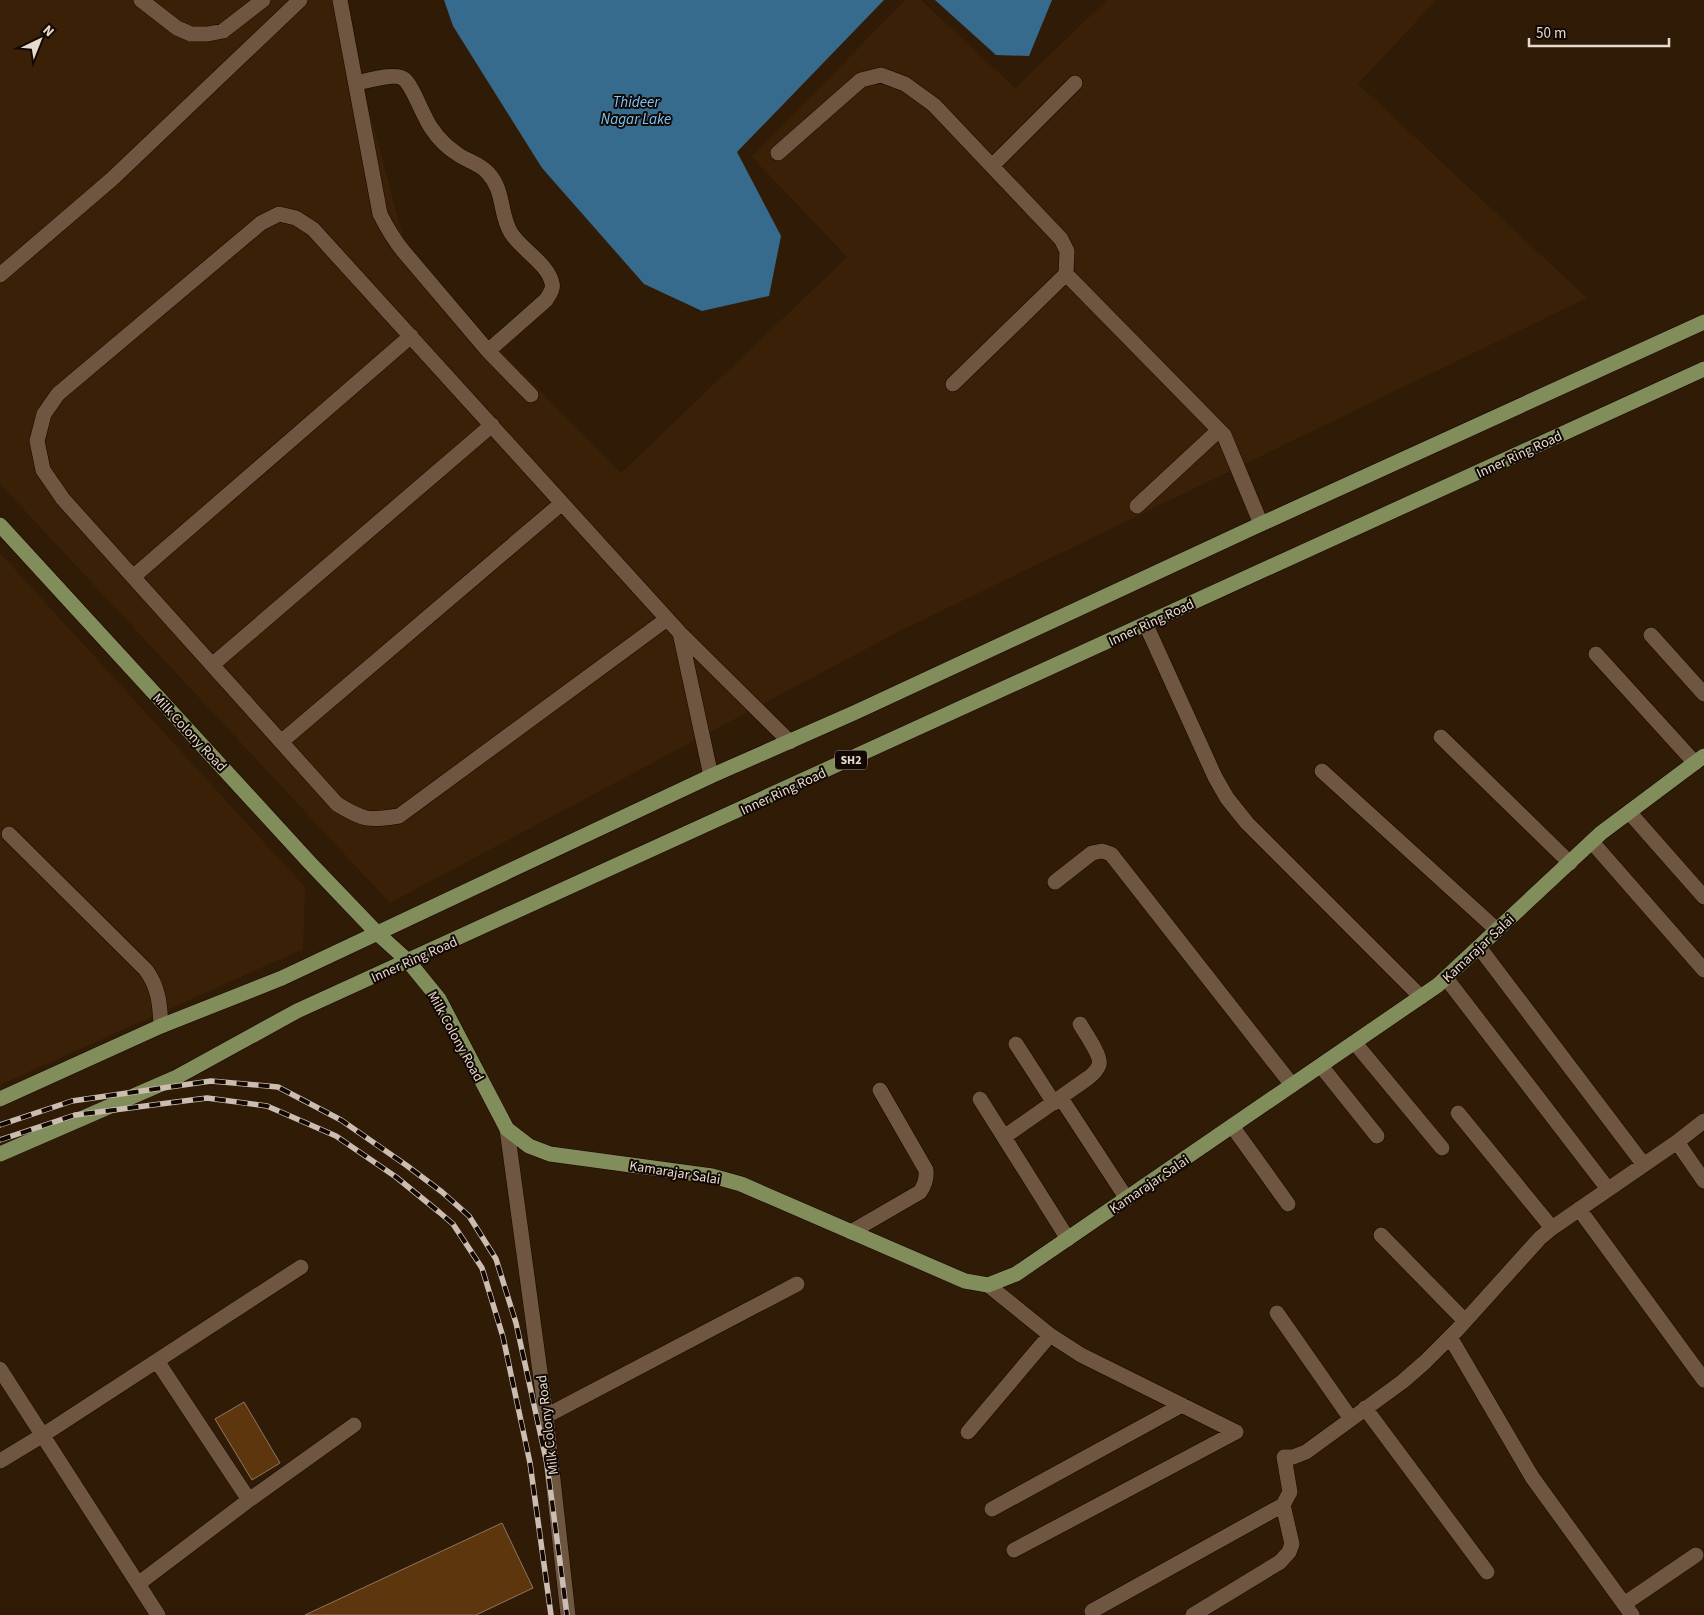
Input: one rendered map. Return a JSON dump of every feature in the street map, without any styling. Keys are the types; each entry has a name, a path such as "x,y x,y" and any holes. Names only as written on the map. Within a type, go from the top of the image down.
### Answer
{"main road":[{"path":"0,1099 161,1026 282,978 711,776 790,742 1704,322"},
{"name":"Inner Ring Road","path":"0,1154 175,1078 297,1011 1704,369"},
{"name":"Milk Colony Road","path":"0,525 377,933 408,962 439,999 507,1129"},
{"name":"Kamarajar Salai","path":"507,1129 529,1146 550,1154 712,1176 731,1182 965,1281 988,1285 1016,1274 1421,997 1446,978 1592,842 1699,760"}],"street":[{"path":"142,0 177,28 191,34 208,34 223,31 262,0"},
{"path":"0,275 112,179 300,0"},
{"path":"340,0 380,214 392,237 404,252 488,351 531,394"},
{"path":"778,154 861,80 881,75 905,84 934,105 1061,239 1067,251 1066,274 953,384"},
{"path":"356,83 390,76 403,78 409,84 423,115 444,143 456,154 480,166 495,182 501,195 509,229 550,277 553,284 551,293 546,300 488,351"},
{"path":"992,166 1075,83"},
{"path":"667,619 399,816 375,820 356,815 337,804 63,500 43,470 37,441 44,414 58,394 261,223 279,214 296,218 313,228 667,619 790,742"},
{"path":"1066,274 1224,435 1261,524"},
{"path":"133,577 411,336"},
{"path":"212,665 492,425"},
{"path":"1137,506 1219,430"},
{"path":"281,742 562,503"},
{"path":"1146,625 1215,777 1227,798 1247,823 1421,997"},
{"path":"680,633 711,776"},
{"path":"1651,634 1704,694"},
{"path":"1596,654 1699,760"},
{"path":"1441,737 1570,863"},
{"path":"1322,771 1497,930"},
{"path":"1630,812 1704,897"},
{"path":"10,834 146,970 153,980 159,995 161,1026"},
{"path":"1592,842 1704,970"},
{"path":"1055,882 1092,853 1102,851 1111,854 1292,1085"},
{"path":"1479,947 1644,1165"},
{"path":"1446,978 1608,1189"},
{"path":"1004,1137 1088,1078 1099,1065 1099,1057 1080,1024"},
{"path":"1355,1043 1442,1148"},
{"path":"1016,1044 1127,1198"},
{"path":"1321,1066 1377,1136"},
{"path":"851,1232 920,1192 927,1178 926,1170 880,1090"},
{"path":"980,1099 1068,1239"},
{"path":"1458,1113 1552,1228"},
{"path":"1092,1611 1283,1504 1290,1492 1284,1456 1293,1457 1306,1452 1402,1382 1450,1337 1525,1252 1552,1228 1677,1142 1704,1121"},
{"path":"1232,1126 1288,1204"},
{"name":"Milk Colony Road","path":"507,1129 546,1416 568,1615"},
{"path":"1677,1142 1704,1182"},
{"path":"1579,1209 1704,1380"},
{"path":"1381,1235 1464,1320"},
{"path":"0,1461 301,1267"},
{"path":"546,1416 797,1284"},
{"path":"988,1285 1050,1336 1081,1355 1236,1432 1014,1550"},
{"path":"1277,1313 1351,1419"},
{"path":"968,1432 1050,1336"},
{"path":"1450,1337 1532,1477 1628,1610 1696,1555"},
{"path":"157,1360 249,1500"},
{"path":"0,1369 158,1615"},
{"path":"992,1509 1182,1405"},
{"path":"1365,1408 1487,1572"},
{"path":"138,1584 249,1500 354,1426"},
{"path":"1193,1615 1280,1562 1290,1552 1292,1544 1283,1504"}],"shaded area":[{"path":"0,0 340,0 408,256 621,473 847,257 752,157 905,0 921,0 1015,88 1107,0 1436,0 1358,84 1587,298 900,631 390,903 0,484"},
{"path":"0,553 305,887 303,949 0,1085"}],"water":[{"name":"Thideer Nagar Lake","path":"444,0 884,0 737,152 781,236 769,296 702,311 644,284 542,168 453,26"},
{"path":"935,0 1052,0 1029,56 996,55"}],"building":[{"path":"244,1402 280,1463 252,1480 215,1419"},
{"path":"502,1523 533,1588 476,1615 305,1615"}],"railway":[{"path":"0,1125 72,1101 211,1081 278,1087 341,1120 442,1192 469,1216 496,1259 516,1323 547,1464 567,1615"},
{"path":"0,1140 75,1115 207,1098 267,1106 336,1136 396,1177 453,1224 482,1268 503,1337 530,1463 551,1615"}]}
